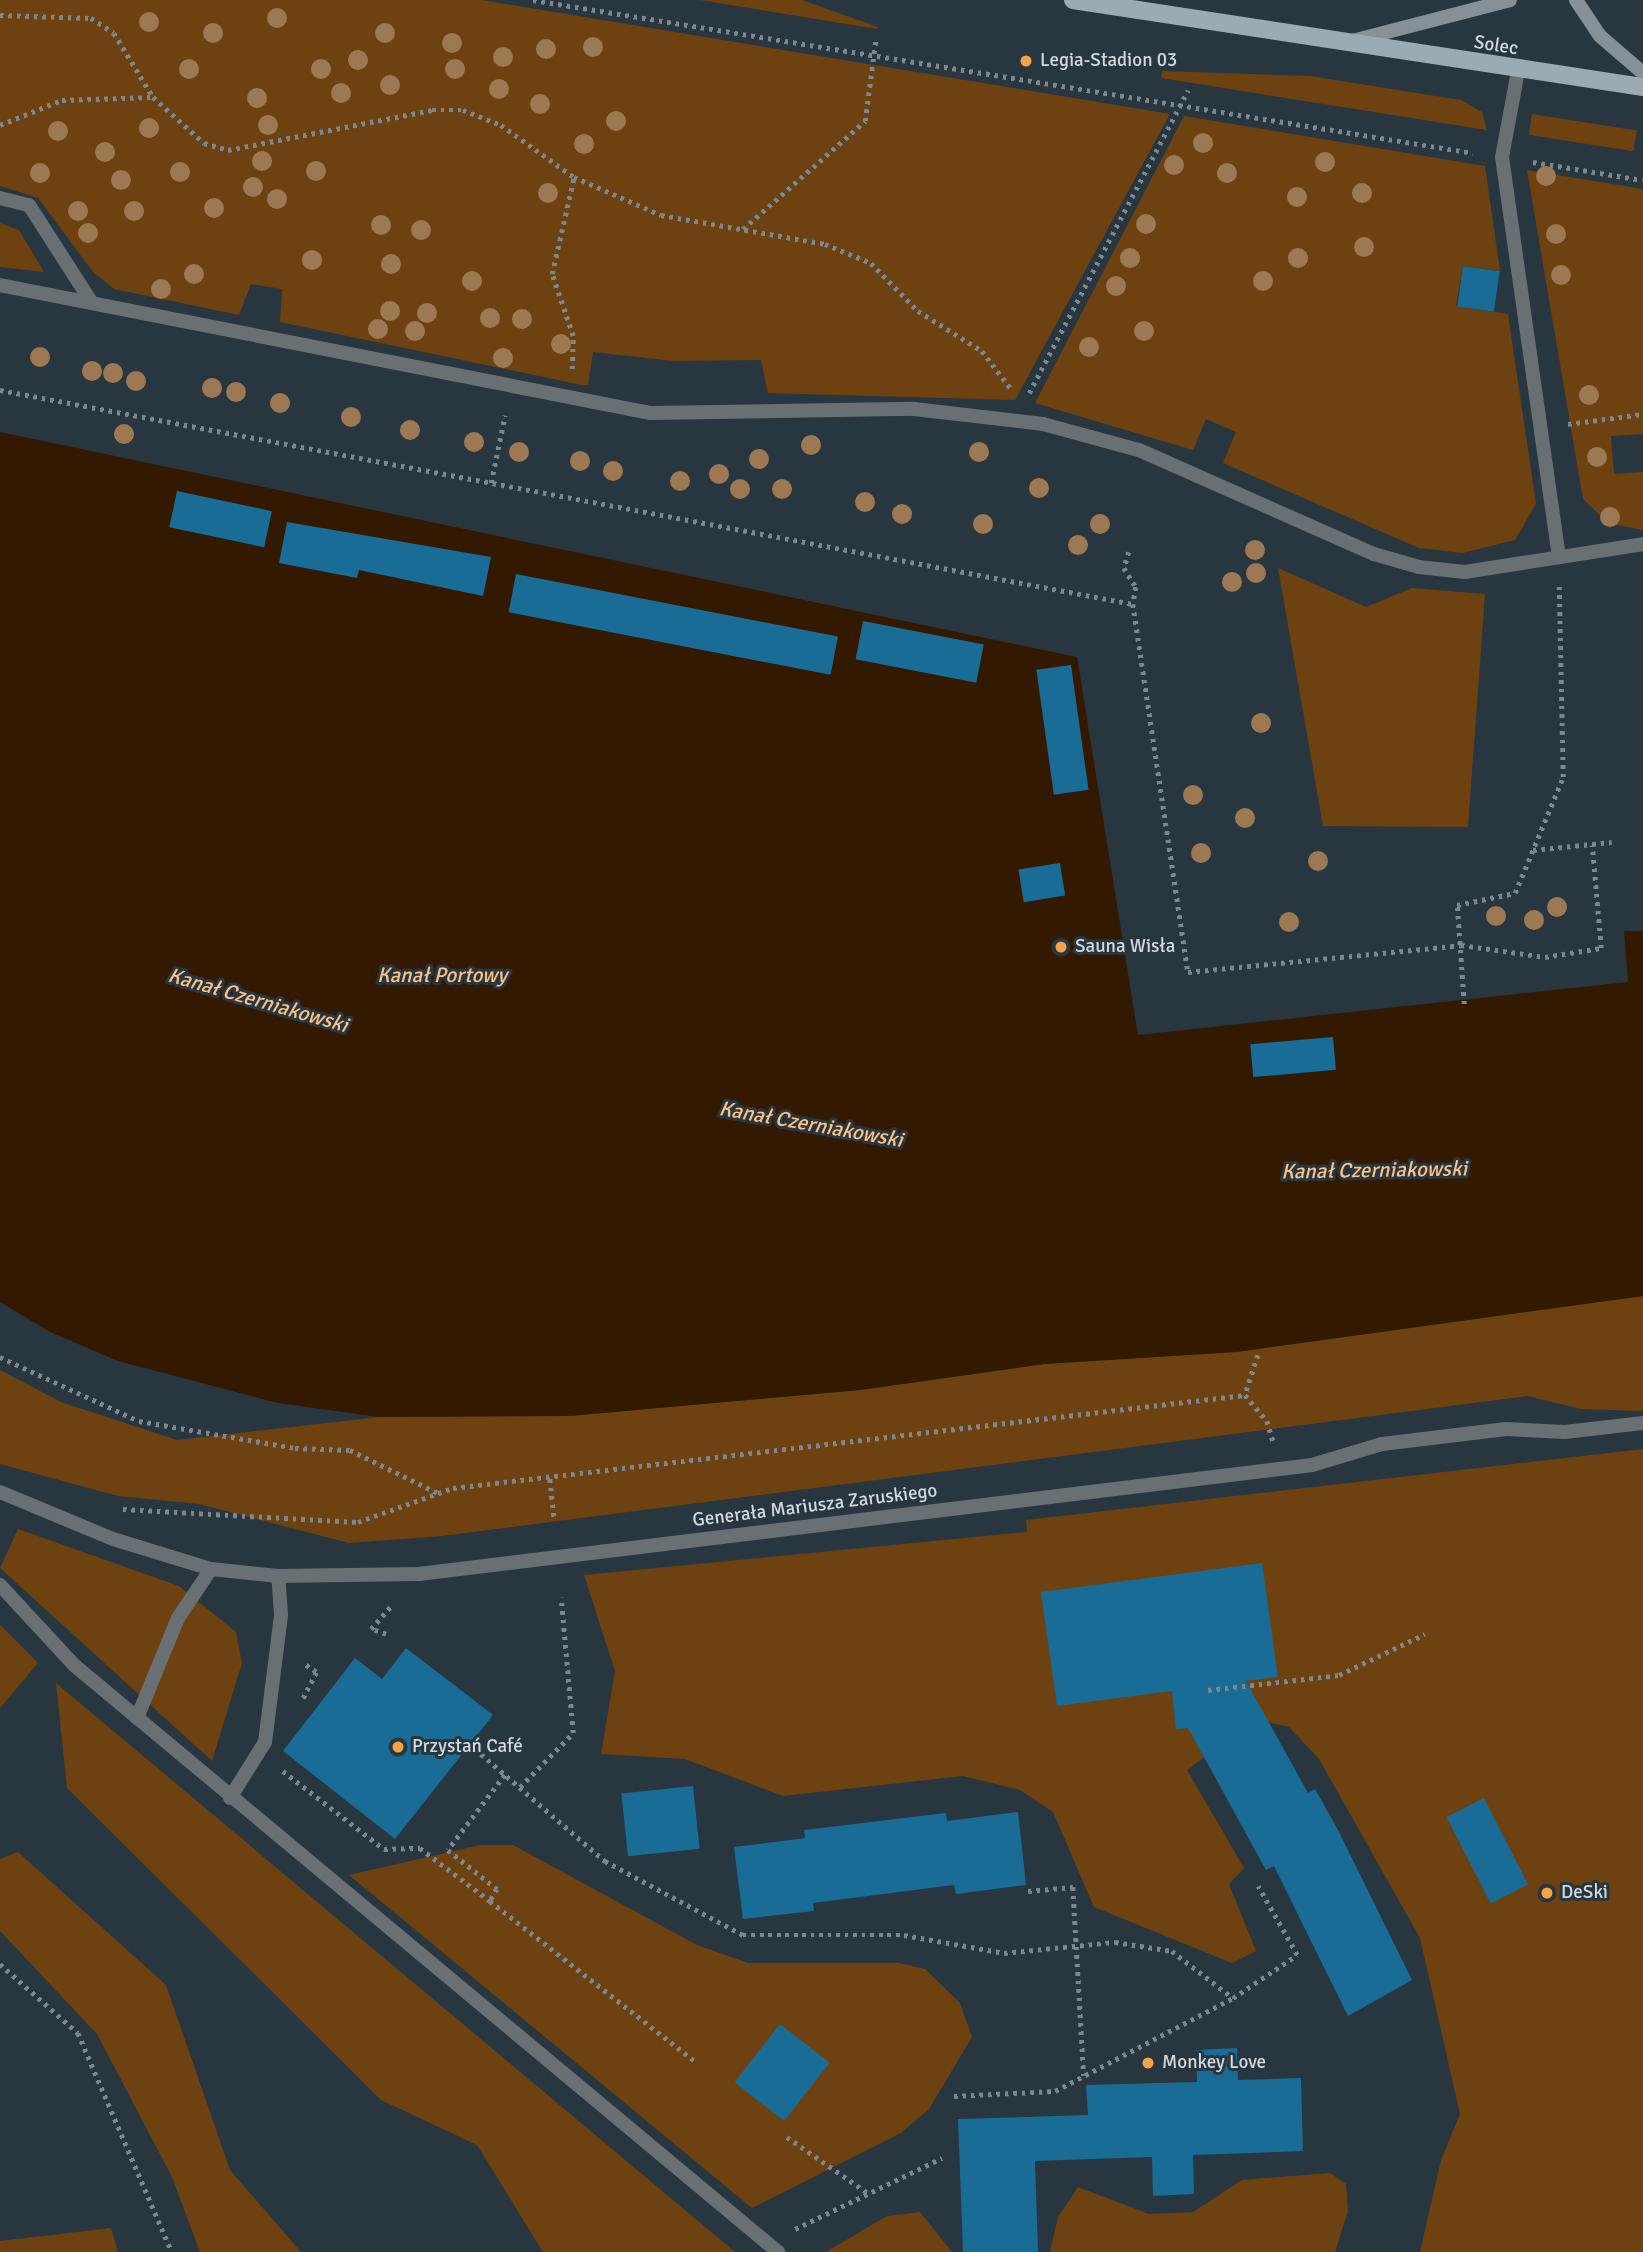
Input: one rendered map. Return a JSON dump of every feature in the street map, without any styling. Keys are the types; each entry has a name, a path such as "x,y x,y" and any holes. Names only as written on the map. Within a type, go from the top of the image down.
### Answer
{"main road":[{"name":"Solec","path":"1073,0 1518,71 1643,87"}],"street":[{"path":"1344,43 1510,0"},
{"path":"1576,0 1600,36 1643,73"}],"lane":[{"path":"1518,71 1502,157 1543,427 1559,556"},
{"path":"0,198 29,205 90,300"},
{"path":"0,285 90,300 572,400 650,413 914,409 1019,412 1139,450 1374,554 1419,567 1465,572 1643,544"},
{"name":"Generała Mariusza Zaruskiego","path":"0,1492 113,1539 211,1569 278,1576 419,1574 1281,1469 1382,1444 1506,1429 1565,1432 1643,1423"},
{"path":"137,1718 178,1618 211,1569"},
{"path":"230,1798 265,1742 277,1645 278,1576"},
{"path":"0,1585 74,1665 230,1798 773,2247"}],"path":[{"path":"533,0 1643,180"},
{"path":"0,15 91,18 114,33 153,97 204,143 228,150 432,110 463,110 502,125 574,177 661,215 825,244 871,263 918,312 982,351 1019,412"},
{"path":"743,229 865,121 876,38"},
{"path":"1019,412 1188,90"},
{"path":"0,125 62,100 153,97"},
{"path":"572,400 573,336 552,274 574,177"},
{"path":"0,390 1133,604"},
{"path":"491,483 507,406"},
{"path":"1543,427 1643,414"},
{"path":"1129,552 1124,568 1136,587 1133,604 1188,972 1461,945 1545,957 1601,948 1592,845"},
{"path":"1464,1004 1457,905 1515,893 1563,777 1559,556"},
{"path":"1533,850 1612,842"},
{"path":"1245,1395 1258,1355"},
{"path":"0,1357 139,1421 295,1448 350,1450 439,1493"},
{"path":"1245,1395 1267,1421 1281,1469"},
{"path":"110,1508 358,1522 439,1493 1245,1395"},
{"path":"550,1479 554,1518"},
{"path":"520,1787 573,1732 561,1598"},
{"path":"1208,1690 1339,1675 1425,1633"},
{"path":"277,1645 316,1672 299,1706"},
{"path":"481,1754 605,1861 743,1935 904,1935 1004,1953 1115,1942 1172,1951 1233,1998"},
{"path":"272,1762 384,1849 420,1848 696,2062"},
{"path":"490,1901 497,1889 448,1850 505,1775"},
{"path":"954,2096 1055,2091 1233,1998 1297,1955 1258,1886"},
{"path":"1028,1891 1073,1887 1084,2076"},
{"path":"0,1964 78,2033 172,2252"},
{"path":"787,2137 868,2194"},
{"path":"773,2247 868,2194 942,2158"}],"shaded area":[{"path":"0,0 482,0 1170,114 1015,400 768,393 761,360 674,361 593,352 588,385 582,385 280,322 282,289 251,284 239,315 114,289 93,272 38,198 0,186"},
{"path":"700,0 802,0 878,27 877,29"},
{"path":"1162,71 1310,76 1461,100 1482,112 1487,130 1161,78"},
{"path":"1532,114 1637,131 1633,151 1529,135"},
{"path":"1184,116 1485,166 1500,271 1463,266 1456,306 1508,314 1536,504 1515,540 1463,553 1419,548 1223,463 1236,432 1206,419 1193,450 1035,403"},
{"path":"1527,170 1643,189 1643,434 1611,436 1614,474 1643,472 1643,530 1608,523 1583,499"},
{"path":"0,223 19,230 44,272 0,267"},
{"path":"1278,568 1366,607 1412,588 1485,594 1468,827 1323,826"},
{"path":"1643,1296 1643,1411 1581,1409 1527,1396 442,1536 349,1543 199,1504 118,1496 0,1464 0,1370 61,1402 177,1440 379,1417 569,1416 860,1390 1044,1364 1236,1352"},
{"path":"1643,1449 1643,2252 1420,2252 1441,2160 1460,2114 1420,1938 1319,1759 1289,1727 1256,1719 1187,1770 1244,1868 1229,1884 1256,1951 1232,1963 1094,1907 1053,1812 1020,1790 963,1776 783,1796 685,1759 601,1754 615,1671 584,1575 1027,1532 1026,1520"},
{"path":"18,1529 179,1586 236,1632 242,1663 212,1761 0,1568"},
{"path":"0,1625 38,1663 0,1708"},
{"path":"56,1683 735,2252 543,2252 477,2145 381,2100 67,1788"},
{"path":"480,1845 513,1845 697,1945 748,1963 899,1963 925,1969 960,2003 972,2037 929,2109 901,2133 752,2208 349,1875"},
{"path":"18,1852 166,1985 230,2170 301,2252 200,2252 172,2177 97,2034 0,1931 0,1859"},
{"path":"1330,2173 1346,2184 1348,2211 1335,2252 1050,2252 1058,2217 1078,2187 1149,2214 1193,2212 1242,2180"},
{"path":"920,2212 952,2252 826,2252 887,2216"},
{"path":"111,2228 118,2252 0,2252 0,2241"}],"water":[{"name":"Kanał Portowy","path":"0,432 1077,657 1138,1035 1628,982 1624,931 1643,931 1643,1296 1236,1352 1044,1364 860,1390 569,1416 379,1417 278,1403 118,1361 50,1332 0,1302"}],"building":[{"path":"1463,266 1500,271 1494,312 1457,307"},
{"path":"177,491 272,511 264,547 169,527"},
{"path":"287,522 491,557 483,596 359,570 357,578 279,563"},
{"path":"516,574 838,637 831,675 509,612"},
{"path":"863,621 984,644 976,683 856,659"},
{"path":"1071,665 1089,790 1054,795 1036,670"},
{"path":"1060,863 1065,896 1024,902 1019,870"},
{"path":"1333,1037 1336,1070 1253,1077 1250,1044"},
{"path":"1262,1563 1278,1677 1246,1681 1308,1793 1315,1789 1338,1830 1412,1980 1348,2016 1274,1866 1266,1870 1188,1728 1176,1729 1172,1691 1057,1706 1041,1592"},
{"path":"406,1648 493,1715 395,1839 283,1751 355,1658 382,1679"},
{"path":"693,1786 700,1849 628,1856 621,1794"},
{"path":"1484,1798 1528,1884 1491,1903 1447,1817"},
{"path":"1018,1812 1026,1885 956,1894 954,1885 813,1903 814,1911 743,1919 734,1847 805,1838 804,1830 946,1813 947,1821"},
{"path":"780,2024 830,2063 784,2121 734,2082"},
{"path":"1237,2048 1238,2080 1301,2078 1303,2151 1193,2155 1194,2194 1153,2196 1152,2157 1035,2161 1038,2252 963,2252 958,2119 1088,2115 1086,2085 1197,2082 1196,2050"}],"place":[{"name":"Legia-Stadion 03","path":"1026,61"},
{"name":"Sauna Wisła","path":"1061,947"},
{"name":"Przystań Café","path":"398,1747"},
{"name":"DeSki","path":"1547,1893"},
{"name":"Monkey Love","path":"1148,2063"}],"water label":[{"name":"Kanał Czerniakowski","path":"258,1000"},
{"name":"Kanał Czerniakowski","path":"811,1124"},
{"name":"Kanał Czerniakowski","path":"1374,1170"}]}
